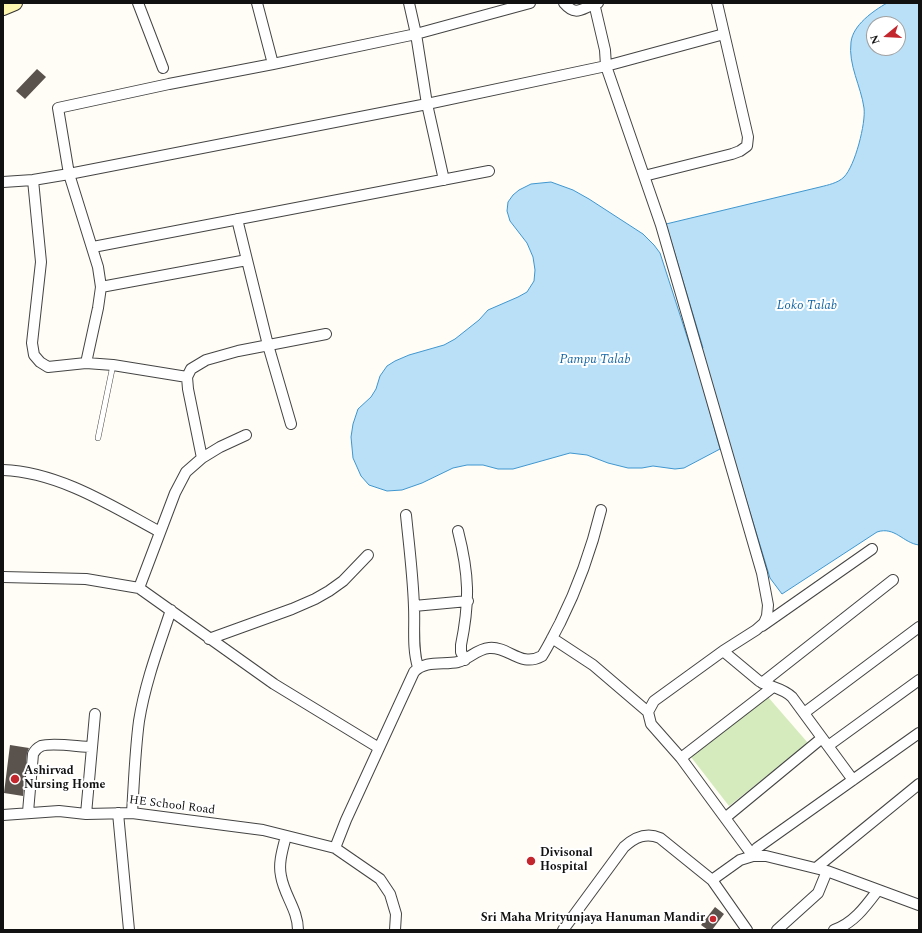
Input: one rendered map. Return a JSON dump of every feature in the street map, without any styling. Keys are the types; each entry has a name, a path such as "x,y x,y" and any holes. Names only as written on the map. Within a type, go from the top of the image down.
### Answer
{"street":[{"path":"138,3 164,68"},
{"path":"257,3 273,64"},
{"path":"409,3 416,34 427,104 444,180"},
{"path":"86,362 101,287 93,247 69,174 58,108 416,34 530,3"},
{"path":"564,3 572,10 576,11 595,3 605,50 606,66 661,225 762,572 768,605 767,616 764,623 756,630"},
{"path":"644,176 732,154 747,146 748,137 717,3"},
{"path":"3,182 33,180 69,174 427,104 606,66 724,34"},
{"path":"93,247 490,171"},
{"path":"33,180 41,262 32,342 34,355 40,362 48,367 86,362 187,377"},
{"path":"237,219 268,345 291,424"},
{"path":"101,287 247,260"},
{"path":"202,458 188,390 187,377 191,369 206,360 238,351 326,334"},
{"path":"139,588 175,493 186,472 202,458 220,447 246,435"},
{"path":"3,470 15,470 37,475 72,487 101,500 160,532"},
{"path":"395,930 396,914 390,894 380,879 335,848 346,820 414,672 418,667 424,665 465,660 481,650 489,648 497,649 526,660 535,660 542,656 568,608 582,576 601,510"},
{"path":"406,515 414,606 414,645 418,667"},
{"path":"458,531 465,559 468,581 468,601 460,645 461,652 465,660"},
{"path":"648,712 654,701 723,651 756,630 872,549"},
{"path":"209,639 292,609 329,592 343,581 368,555"},
{"path":"3,577 86,579 139,588 274,684 379,748"},
{"path":"762,683 893,580"},
{"path":"414,606 468,601"},
{"path":"132,812 139,720 170,610"},
{"path":"804,713 919,627"},
{"path":"552,638 593,666 648,712 651,724 681,758 752,855 766,856 827,871 919,905"},
{"path":"723,651 736,661 752,677 762,683 786,692 792,697 853,780"},
{"path":"725,818 825,742 919,680"},
{"path":"681,758 773,687"},
{"path":"86,814 95,714"},
{"path":"712,880 736,863 752,855 757,848 919,733"},
{"path":"28,812 33,754 36,748 43,745 52,744 92,747"},
{"path":"816,868 919,784"},
{"name":"HE School Road","path":"3,815 28,812 59,811 86,814 132,812 263,830 335,848"},
{"path":"118,813 129,930"},
{"path":"563,930 624,847 636,838 644,835 653,835 660,838 712,880 747,930"},
{"path":"286,836 280,865 280,875 283,886 296,916 298,930"},
{"path":"777,930 818,894 827,871"},
{"path":"834,930 855,917 864,909 878,890"}],"lane":[{"path":"98,438 113,365"}],"green space":[{"path":"768,697 808,743 729,806 691,757"}],"water":[{"path":"887,3 919,3 919,545 913,544 889,531 877,532 782,594 770,578 708,374 700,376 720,449 684,468 675,469 653,466 628,468 608,463 587,455 570,453 513,469 498,469 483,465 467,465 453,468 422,483 402,490 387,491 369,485 361,476 353,458 351,437 353,424 358,409 371,397 376,389 380,376 387,366 409,355 444,345 455,339 479,320 488,310 527,292 534,281 535,270 533,257 527,243 510,221 507,211 508,202 513,195 531,184 551,182 573,190 643,234 660,253 692,352 703,348 666,224 826,185 836,182 844,177 856,154 864,115 864,108 851,59 851,42 856,30 866,17 866,56 906,56 906,16 868,16"}],"building":[{"path":"37,69 46,77 25,99 16,91"},
{"path":"10,745 29,748 27,753 23,796 4,793"},
{"name":"Sri Maha Mrityunjaya Hanuman Mandir","path":"715,907 724,914 712,930 708,930 701,925"}],"place":[{"name":"Ashirvad Nursing Home","path":"15,779"},
{"name":"Divisonal Hospital","path":"531,861"},
{"name":"Sri Maha Mrityunjaya Hanuman Mandir","path":"713,919"}],"water label":[{"name":"Loko Talab","path":"807,306"},
{"name":"Pampu Talab","path":"595,360"}]}
